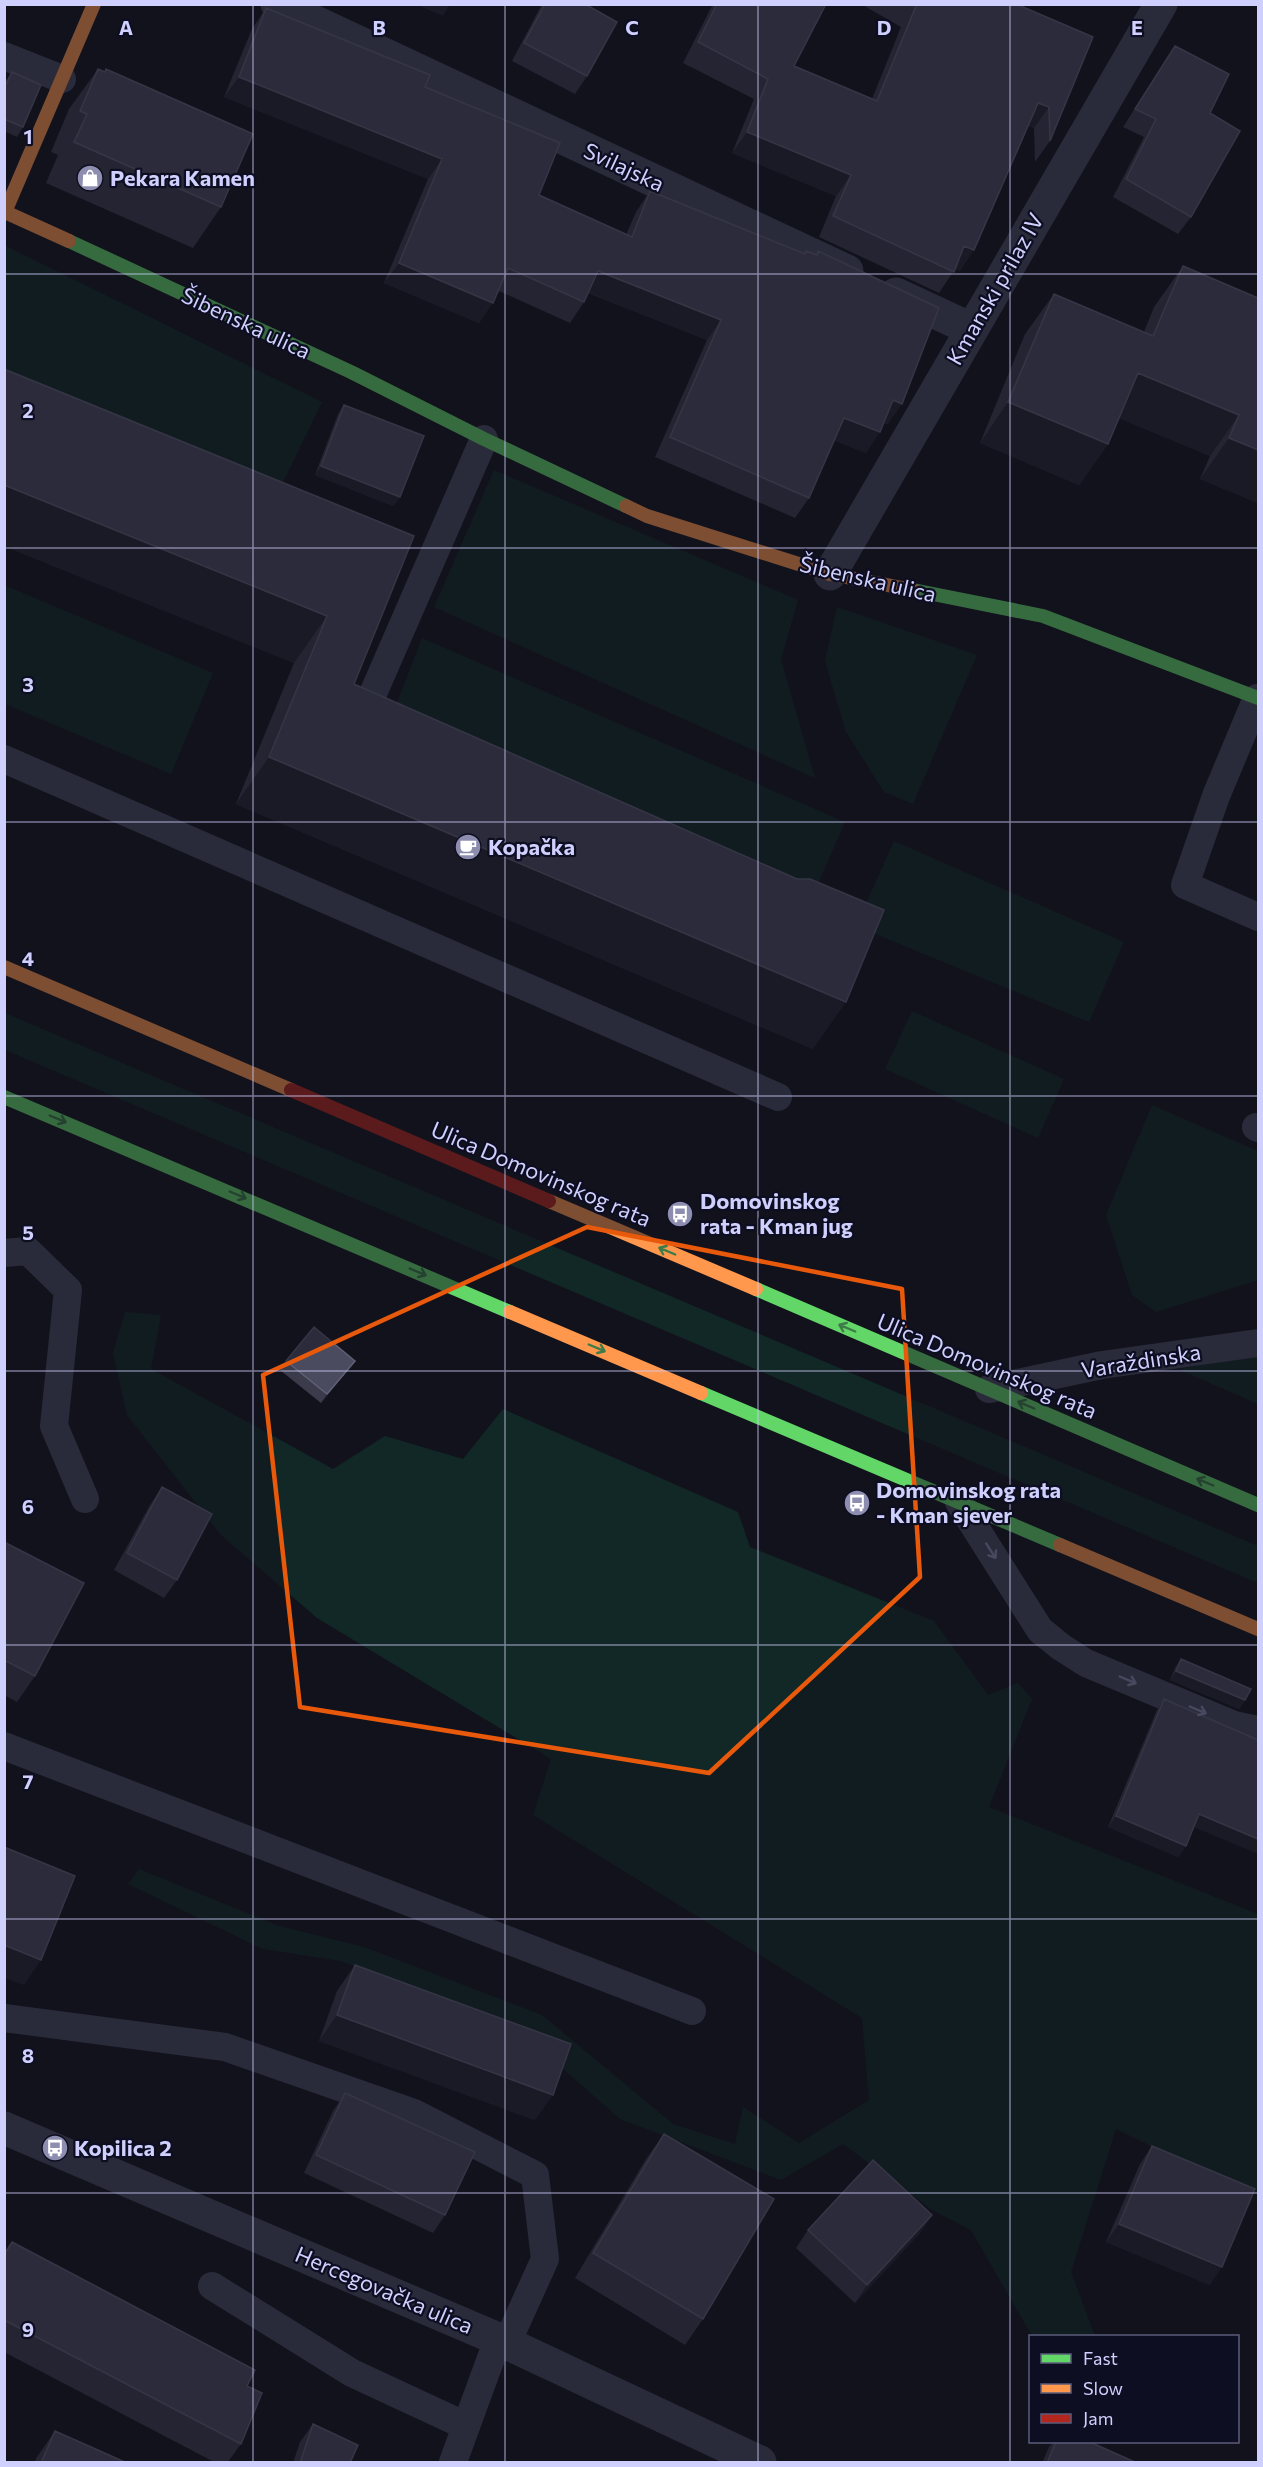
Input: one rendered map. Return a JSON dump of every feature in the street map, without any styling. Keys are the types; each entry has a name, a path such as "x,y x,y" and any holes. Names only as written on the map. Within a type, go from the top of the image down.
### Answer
{"main road":[{"path":"4,212 94,4"},
{"name":"Šibenska ulica","path":"4,212 351,372 484,439 647,516 830,574 1043,615 1258,697"},
{"name":"Ulica Domovinskog rata","path":"4,967 1258,1505"},
{"path":"4,1097 1258,1629"}],"street":[{"name":"Svilajska","path":"277,4 971,329"},
{"name":"Kmanski prilaz IV","path":"830,574 1161,4"},
{"name":"Hercegovačka ulica","path":"4,2128 503,2341 760,2463"}],"lane":[{"path":"4,56 62,79"},
{"path":"379,739 358,729 484,439"},
{"path":"1258,697 1216,796 1185,885 1258,917"},
{"path":"4,759 185,836 778,1097"},
{"path":"4,1253 28,1251 68,1290 54,1426 85,1499"},
{"name":"Varaždinska","path":"989,1389 1102,1365 1258,1343"},
{"path":"959,1502 1040,1630 1061,1647 1086,1663 1234,1725 1258,1730"},
{"path":"4,1746 692,2011"},
{"path":"4,2018 225,2046 414,2113 535,2175 545,2259 503,2341 466,2426 453,2463"},
{"path":"212,2286 352,2373 466,2426"}],"highlighted area":[{"path":"587,1227 902,1289 920,1577 709,1773 300,1707 263,1375"}],"green space":[{"path":"4,245 322,402 274,501 5,383"},
{"path":"494,470 798,600 781,659 815,778 434,607"},
{"path":"4,585 213,673 171,774 5,704"},
{"path":"837,607 977,655 913,804 884,792 846,732 825,661"},
{"path":"422,638 845,822 809,904 390,721"},
{"path":"894,841 1124,942 1089,1022 856,926"},
{"path":"912,1011 1064,1079 1038,1138 885,1069"},
{"path":"5,1013 1258,1546 1258,1583 5,1050"},
{"path":"1152,1105 1258,1151 1258,1280 1156,1312 1132,1295 1106,1215"},
{"path":"125,1312 161,1315 151,1369 333,1469 385,1436 463,1459 503,1409 738,1512 750,1547 934,1621 988,1695 1018,1683 1032,1699 989,1807 1258,1914 1258,2194 1247,2192 1116,2129 1071,2272 1095,2335 1031,2335 971,2230 932,2210 843,2144 781,2180 620,2119 519,2030 341,1961 263,1949 128,1884 139,1869 279,1926 364,1947 542,2015 673,2124 735,2144 743,2107 799,2143 869,2100 862,2018 533,1815 551,1759 317,1618 221,1535 127,1415 113,1353"},
{"path":"1258,1356 1258,1404 1178,1369"}],"building":[{"path":"545,4 585,4 617,22 587,76 524,43"},
{"path":"717,4 826,4 794,66 877,101 916,6 912,4 1016,4 1093,37 1050,141 1049,107 1038,103 974,250 964,246 954,272 833,216 851,175 747,132 768,79 698,42"},
{"path":"266,8 430,75 425,87 560,143 539,195 632,237 650,191 805,254 806,251 817,255 818,251 939,308 902,404 893,400 880,432 844,418 809,498 670,437 721,320 598,271 584,302 508,268 493,303 399,263 442,159 239,77"},
{"path":"1175,46 1229,74 1210,113 1240,131 1191,217 1126,179 1156,119 1135,109"},
{"path":"98,69 105,72 106,69 253,134 221,207 74,142 87,114 80,111"},
{"path":"12,72 41,85 23,127 4,119 4,89"},
{"path":"1183,266 1258,298 1258,450 1229,438 1239,415 1138,373 1108,444 1008,402 1054,294 1153,336"},
{"path":"4,369 414,536 354,684 797,879 810,879 884,910 846,1002 269,757 327,616 4,485"},
{"path":"344,405 424,436 400,497 321,466"},
{"path":"314,1327 355,1361 327,1394 286,1361"},
{"path":"162,1487 212,1514 177,1580 127,1553"},
{"path":"4,1542 84,1583 35,1676 4,1660"},
{"path":"1181,1659 1251,1689 1245,1700 1176,1671"},
{"path":"1164,1699 1258,1740 1258,1839 1199,1814 1186,1846 1116,1816"},
{"path":"4,1847 75,1876 41,1960 4,1945"},
{"path":"355,1965 571,2044 553,2095 337,2015"},
{"path":"345,2093 475,2152 445,2215 316,2155"},
{"path":"664,2134 774,2199 703,2319 593,2253"},
{"path":"1152,2146 1255,2189 1222,2267 1119,2224"},
{"path":"873,2160 932,2215 867,2285 808,2230"},
{"path":"12,2242 255,2370 247,2386 262,2393 241,2444 4,2320 4,2255"},
{"path":"313,2424 358,2445 350,2463 300,2463"},
{"path":"55,2431 127,2463 41,2463"},
{"path":"1056,2443 1092,2443 1137,2463 1047,2463"}],"traffic: fast":[{"path":"69,241 351,372 484,439 626,506"},
{"path":"913,590 1043,616 1258,698"},
{"path":"4,1097 510,1312"},
{"path":"756,1289 1258,1505"},
{"path":"701,1393 1060,1545"}],"traffic: slow":[{"path":"69,241 5,212 94,4"},
{"path":"626,506 647,516 830,574 913,590"},
{"path":"4,967 291,1090"},
{"path":"549,1201 756,1289"},
{"path":"510,1312 701,1393"},
{"path":"1060,1545 1258,1629"}],"traffic: jam":[{"path":"291,1090 549,1201"}],"place":[{"name":"Pekara Kamen","path":"90,178"},
{"name":"Kopačka","path":"468,847"},
{"name":"Domovinskog rata - Kman jug","path":"680,1214"},
{"name":"Domovinskog rata - Kman sjever","path":"857,1503"},
{"name":"Kopilica 2","path":"55,2148"}]}
